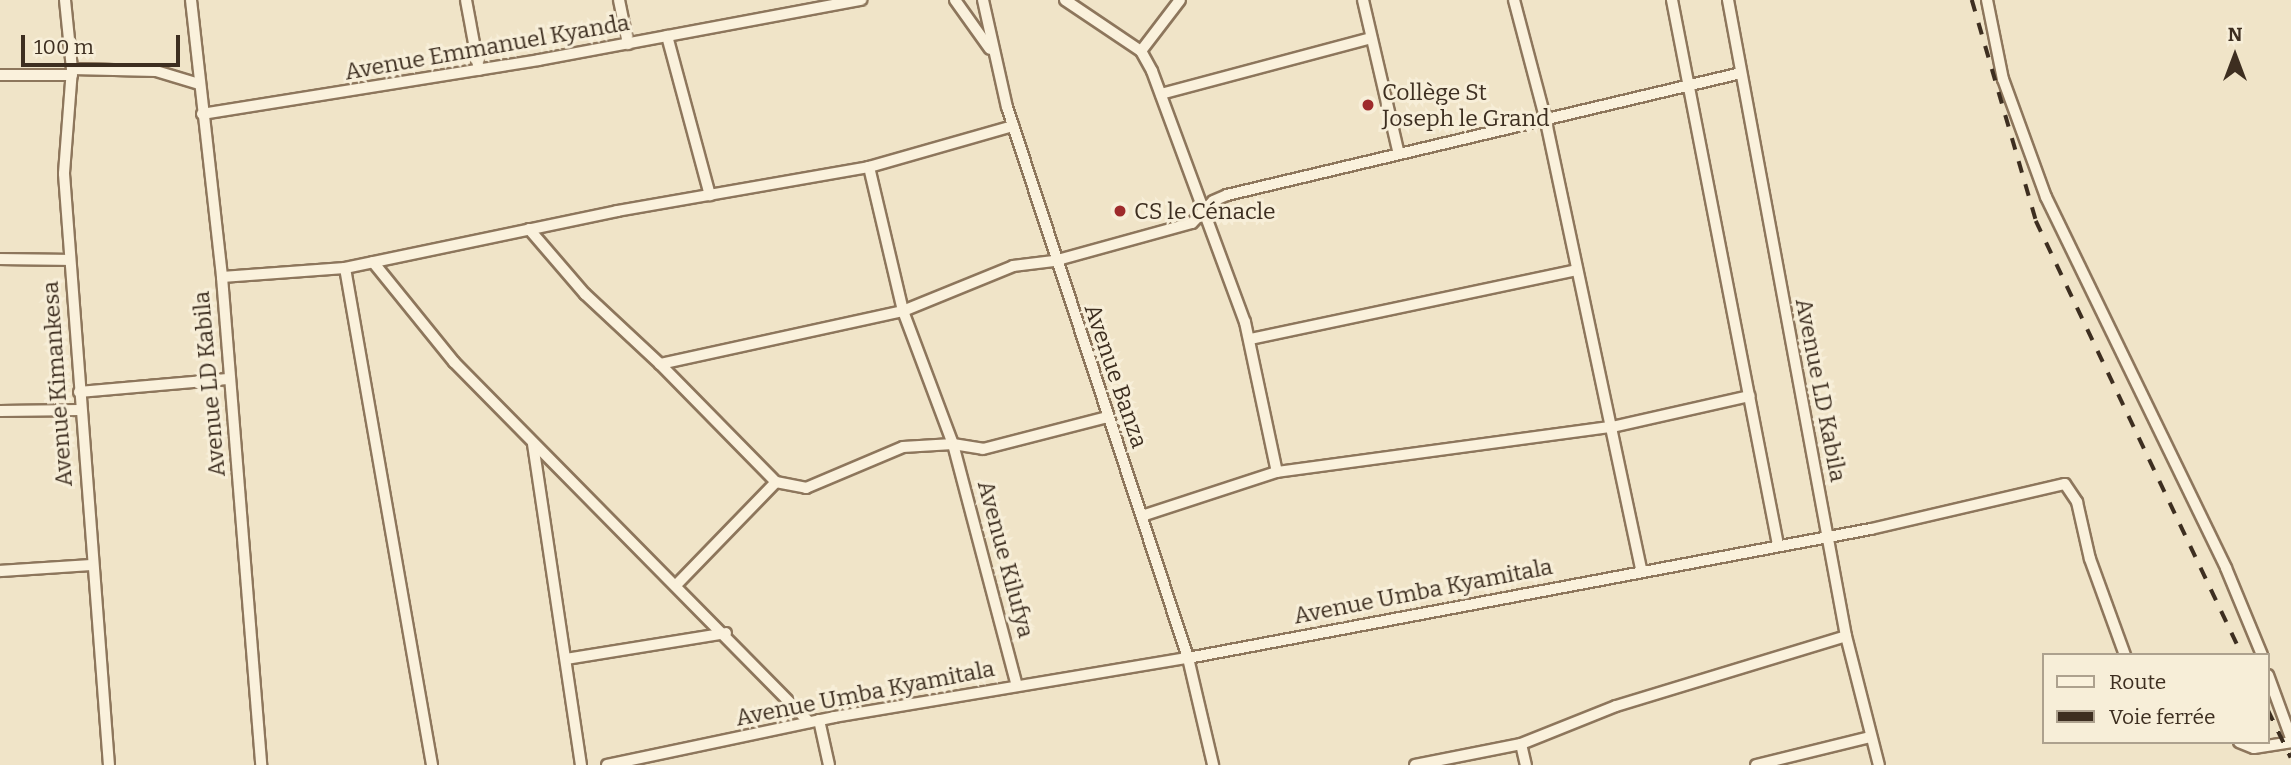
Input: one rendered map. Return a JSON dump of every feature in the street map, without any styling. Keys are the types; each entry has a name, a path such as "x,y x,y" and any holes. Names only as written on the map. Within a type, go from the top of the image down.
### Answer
{"street":[{"name":"Avenue Kimankesa","path":"65,0 72,72 64,174 90,565 109,765"},
{"name":"Avenue LD Kabila","path":"191,0 222,277 227,379 261,765"},
{"path":"466,0 480,71"},
{"path":"620,0 628,44"},
{"name":"Avenue Emmanuel Kyanda","path":"202,114 480,71 861,0"},
{"path":"955,0 992,51"},
{"name":"Avenue Banza","path":"983,0 992,51 1013,126 1054,261 1188,658 1213,765"},
{"path":"1065,0 1141,51 1161,94 1202,214 1250,339 1277,472"},
{"path":"1141,51 1180,0"},
{"path":"1363,0 1398,150"},
{"path":"1514,0 1545,117 1574,271 1612,427 1641,570"},
{"path":"1672,0 1778,545"},
{"name":"Avenue LD Kabila","path":"1728,0 1846,636 1878,765"},
{"path":"1987,0 2003,79 2046,197 2226,568 2261,653"},
{"path":"667,36 710,195"},
{"path":"1161,94 1371,38"},
{"path":"0,75 133,68 199,84"},
{"path":"660,364 903,311 1013,266 1054,261 1192,223 1213,201 1227,195 1398,150 1741,73"},
{"path":"222,277 345,268 529,229 870,167 1013,126"},
{"name":"Avenue Kilufya","path":"870,167 903,311 953,444 1017,686"},
{"path":"529,229 585,293 660,364 776,482 806,488 903,447 953,444 983,449 1108,416"},
{"path":"0,259 70,260"},
{"path":"373,262 438,344 533,444 678,583 814,721 829,765"},
{"path":"345,268 432,765"},
{"path":"1250,339 1574,271"},
{"path":"79,391 227,379"},
{"path":"1142,516 1277,472 1612,427 1749,396"},
{"path":"0,411 80,410"},
{"path":"533,444 581,765"},
{"path":"678,583 776,482"},
{"name":"Avenue Umba Kyamitala","path":"607,765 814,721 1188,658 1641,570 1827,537 2065,484 2077,502 2090,559 2124,653"},
{"path":"0,571 90,565"},
{"path":"566,659 726,633"},
{"path":"1415,765 1521,744 1616,706 1846,636"},
{"path":"2244,744 2253,748 2291,740 2270,681"},
{"path":"1756,765 1870,737"},
{"path":"1521,744 1526,765"}],"railway":[{"path":"1972,0 2036,221 2241,653"},
{"path":"2270,714 2291,758"}],"place":[{"name":"Collège St Joseph le Grand","path":"1368,105"},
{"name":"CS le Cénacle","path":"1120,211"}]}
